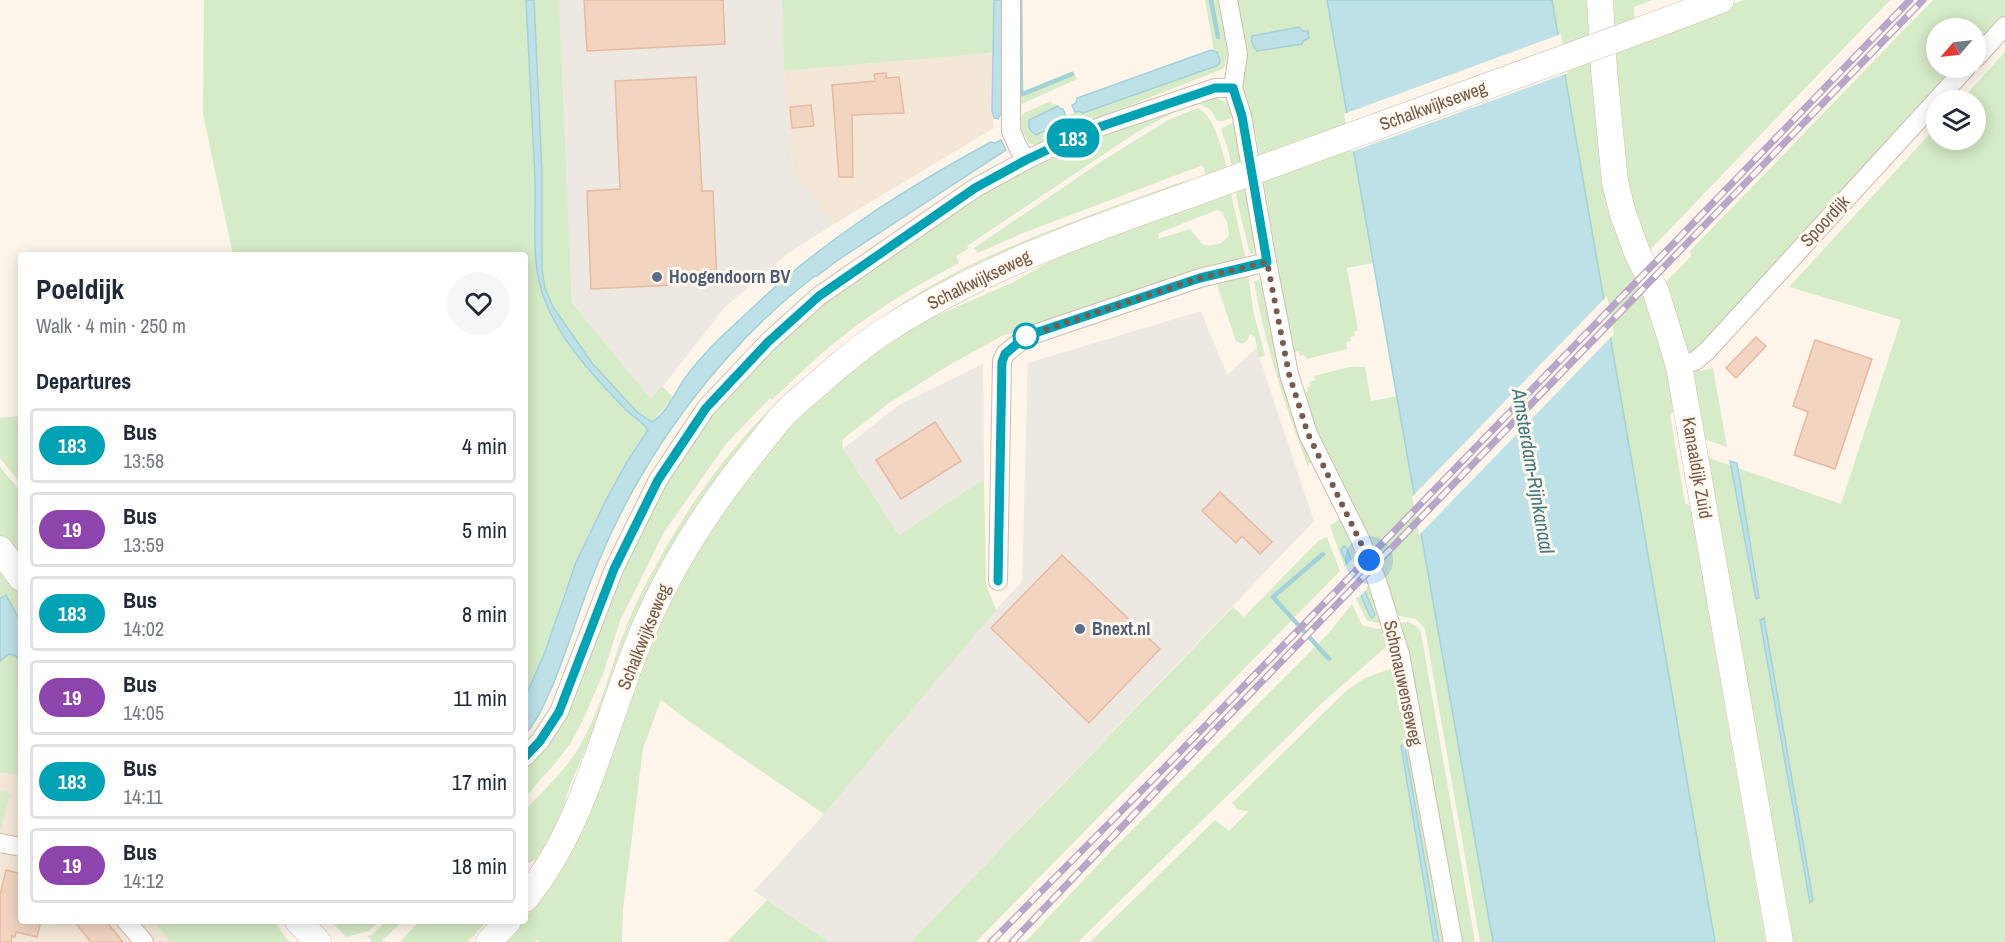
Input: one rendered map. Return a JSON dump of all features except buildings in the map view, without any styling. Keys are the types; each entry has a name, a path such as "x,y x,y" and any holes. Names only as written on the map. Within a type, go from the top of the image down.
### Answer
{"street":[{"path":"1011,0 1011,131 1026,160"},
{"name":"Schonauwenseweg","path":"1228,0 1238,54 1233,88 1242,116 1289,374 1308,434 1360,539 1381,592 1400,654 1453,942"},
{"name":"Kanaaldijk Zuid","path":"1600,0 1615,182 1623,214 1637,252 1656,292 1679,366 1780,942"},
{"name":"Schalkwijkseweg","path":"528,889 576,814 602,748 638,642 660,591 692,536 724,488 784,414 883,332 941,297 1074,236 1720,0"},
{"path":"1986,47 2005,26"},
{"name":"Spoordijk","path":"1679,366 1695,361 1707,351 1957,78"},
{"path":"528,754 540,741 559,712 614,569 658,480 706,408 768,342 819,296 975,188 1026,160 1105,125 1215,88 1233,88"},
{"path":"998,581 1002,362 1005,354 1026,336 1200,278 1267,262"},
{"path":"0,549 18,574"},
{"path":"0,843 18,846"},
{"path":"129,924 144,942"},
{"path":"301,924 318,942"},
{"path":"489,942 505,924"}],"shaded area":[{"path":"559,0 782,0 784,71 793,172 834,224 790,252 725,307 652,400 572,303"},
{"path":"994,51 992,111 994,128 834,224 793,172 784,71"},
{"path":"1201,311 1227,375 1256,348 1314,521 911,942 829,942 754,891 824,814 989,617 1022,582 1028,363"},
{"path":"983,364 984,479 899,535 843,449 899,405"},
{"path":"0,577 18,600 18,924 268,924 271,942 0,942"}],"green space":[{"path":"204,0 526,0 535,178 535,250 540,285 554,320 578,356 625,409 648,430 608,495 583,546 528,692 528,252 232,252 203,114"},
{"path":"534,0 559,0 572,303 651,399 662,386 673,397 652,422 637,412 592,363 553,307 545,288 542,270 542,173"},
{"path":"782,0 997,0 996,49 990,53 784,71"},
{"path":"1014,0 1022,0 1023,91 1073,71 1077,79 1022,104 1018,103"},
{"path":"1205,0 1221,0 1230,48 1223,69 1076,126 1042,143 1035,145 1029,143 1022,131 1020,119 1024,113 1051,101 1057,106 1029,120 1064,117 1217,52 1214,51"},
{"path":"1235,0 1327,0 1374,263 1347,268 1358,330 1354,332 1355,336 1350,337 1351,341 1346,342 1347,349 1306,359 1304,355 1300,356 1299,351 1292,353 1257,140 1242,81","holes":["1299,27 1309,38 1302,41 1252,41 1254,35"]},
{"path":"1552,0 1592,0 1651,304 1679,405 1670,415 1685,503 1697,511 1710,585 1711,627 1766,942 1715,942"},
{"path":"1606,0 1653,0 1634,7 1635,39 1744,0 1890,0 1646,254 1623,174"},
{"path":"1933,0 2005,0 2005,17 1986,38 1986,18 1926,18 1926,78 1949,78 1938,90 1926,90 1926,103 1711,341 1692,354 1684,351 1662,286 1691,256 1690,251"},
{"path":"2005,52 2005,942 1790,942 1701,455 1841,504 1901,320 1789,287 1926,138 1926,150 1986,150 1986,90 1970,90 1981,78 1986,78 1986,73"},
{"path":"1213,97 1226,102 1236,116 1217,121 1211,110 1197,103"},
{"path":"1189,104 1137,132 967,246 968,249 956,256 959,263 868,317 823,352 772,400 770,398 726,444 664,532 620,621 603,674 583,720 570,744 528,794 528,765 545,748 573,704 624,562 676,466 710,418 749,371 815,310 889,255 1025,166"},
{"path":"1198,108 1206,115 1219,139 1246,261 1002,336 951,364 889,403 842,440 843,449 899,535 984,479 986,584 996,610 824,814 661,700 643,748 623,909 622,942 538,942 538,940 535,942 506,942 521,924 528,924 528,914 552,882 650,635 710,522 791,424 826,391 915,325 1014,282 1071,249 1212,200 1203,165 1023,233 978,253 974,248 1099,163 1168,120","holes":["1217,210 1222,212 1227,222 1229,235 1221,243 1214,245 1203,245 1190,229 1158,239 1159,233"]},
{"path":"1237,120 1259,248 1254,249 1255,253 1250,254 1229,153 1221,129"},
{"path":"1184,181 1186,187 987,259 960,272 911,304 766,424 590,739 568,790 562,817 539,859 528,863 528,807 566,766 578,749 599,703 627,624 650,575 701,491 734,448 794,386 850,340 893,309 938,282 987,257 1085,217"},
{"path":"1248,274 1254,315 1265,355 1259,358 1253,335 1250,334 1247,341 1242,344 1236,341 1217,285 1219,277"},
{"path":"1259,280 1260,284 1265,283 1277,362 1288,405 1311,462 1308,467 1270,352 1254,281"},
{"path":"1349,367 1365,367 1371,401 1398,396 1493,942 1480,942 1425,629 1416,619 1399,616 1368,539 1313,421 1305,392 1308,391 1307,387 1311,386 1310,382 1315,380 1314,376"},
{"path":"1698,367 1701,371 1713,368 1727,447 1698,437 1687,383"},
{"path":"18,416 18,480 0,458 0,418"},
{"path":"0,467 18,488 18,565 0,540"},
{"path":"1341,518 1359,554 1345,568 1330,526"},
{"path":"1327,537 1340,571 976,942 911,942 1233,607 1244,617 1318,541"},
{"path":"0,565 18,591 18,617 5,595 0,599"},
{"path":"1371,583 1385,622 1367,621 1356,598"},
{"path":"1352,604 1362,625 1377,629 1387,628 1390,638 1386,647 1323,702 1078,942 1025,942 1113,849 1328,634"},
{"path":"1408,622 1418,627 1421,633 1475,942 1460,942 1410,657 1401,623"},
{"path":"9,654 18,659 18,775 0,772 0,661"},
{"path":"1390,669 1397,672 1446,942 1439,942 1403,745 1401,746 1434,942 1090,942 1215,820 1229,831 1249,811 1238,810 1232,803 1346,691 1365,678"},
{"path":"0,791 8,792 10,795 0,832"},
{"path":"767,900 829,942 727,942"},
{"path":"156,924 276,924 289,942 171,942"},
{"path":"334,924 377,924 369,931 346,937"},
{"path":"383,924 399,924 381,942 373,942 367,936 372,935"},
{"path":"417,924 484,924 468,942 400,942"}],"water":[{"path":"526,0 534,0 542,173 542,270 545,288 553,307 592,363 637,412 652,422 662,413 692,369 715,344 775,287 833,240 895,198 991,142 1001,140 1006,150 815,276 781,304 717,369 688,405 662,443 616,522 592,578 552,687 537,718 528,730 528,691 545,652 576,562 606,500 648,430 596,378 554,320 540,285 537,268"},
{"path":"994,0 1005,0 1002,111 998,119 994,118 992,111"},
{"name":"Amsterdam-Rijnkanaal","path":"1327,0 1552,0 1715,942 1493,942"},
{"path":"1299,27 1303,31 1308,31 1309,38 1302,44 1257,51 1252,41 1252,36"},
{"path":"1211,50 1217,52 1220,60 1216,66 1083,113 1075,112 1072,105 1076,103 1077,98"},
{"path":"1058,106 1063,109 1066,116 1064,122 1036,135 1032,132 1029,120"},
{"path":"1730,461 1737,463 1759,598 1756,599"},
{"path":"1344,546 1375,615 1372,618 1341,550"},
{"path":"6,595 18,617 18,659 9,654 0,661 0,599"},
{"path":"1764,618 1813,900 1810,903 1760,620"},
{"path":"1403,745 1439,942 1434,942 1401,746"}],"pier":[{"path":"1561,34 1568,73 1351,152 1344,114"},
{"path":"1607,296 1614,334 1419,535 1412,497"},
{"path":"1354,557 1367,589 1358,598 1345,567"}],"waterway":[{"path":"1020,0 1021,93 1072,74"},
{"path":"1211,0 1218,37"},
{"path":"1323,554 1273,597 1329,659"}],"railway":[{"path":"991,942 1174,758 1910,0"},
{"path":"1012,942 1923,0"}],"bus line":[{"name":"183","path":"528,754 540,741 559,712 614,569 658,480 706,408 768,342 819,296 975,188 1026,160 1105,125 1215,88 1233,88 1242,116 1267,262 1200,278 1026,336 1005,354 1002,362 998,581"}],"place":[{"name":"Hoogendoorn BV","path":"657,277"},
{"name":"Bnext.nl","path":"1080,629"}],"route":[{"path":"1026,336 1200,278 1267,262 1289,374 1308,434 1369,560"}]}
